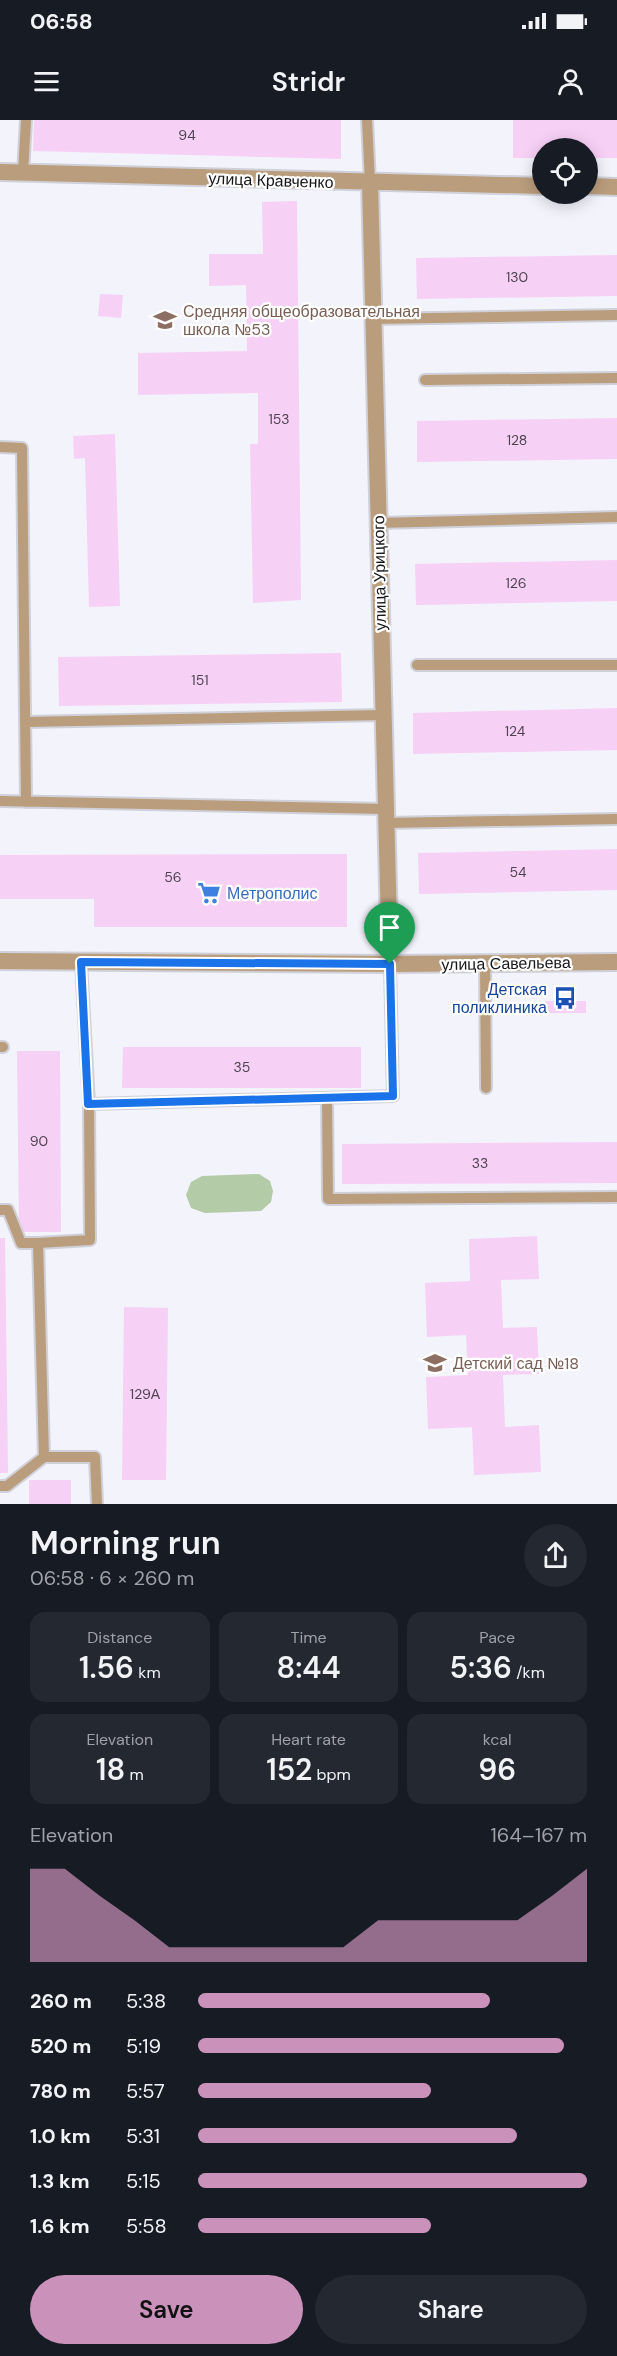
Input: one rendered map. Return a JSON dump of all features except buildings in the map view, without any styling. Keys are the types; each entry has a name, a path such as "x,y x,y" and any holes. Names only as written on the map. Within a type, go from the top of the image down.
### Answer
{"street":[{"name":"улица Кравченко","path":"0,172 532,186"},
{"name":"улица Урицкого","path":"370,183 390,964"},
{"path":"598,186 617,187"},
{"name":"улица Савельева","path":"0,961 390,964 617,962"}],"lane":[{"path":"23,173 26,120"},
{"path":"367,120 370,183"},
{"path":"373,319 617,315"},
{"path":"425,380 617,378"},
{"path":"0,447 22,448 26,802"},
{"path":"378,523 617,517"},
{"path":"417,665 617,665"},
{"path":"25,722 382,715"},
{"path":"0,801 385,816 617,819"},
{"path":"0,1210 8,1210 21,1244 90,1240 88,1104 81,962"},
{"path":"485,963 486,1088"},
{"path":"88,1104 393,1096 390,964"},
{"path":"327,1098 328,1199 617,1197"},
{"path":"38,1243 44,1457"},
{"path":"0,1486 7,1486 44,1457 95,1457 97,1504"}],"green space":[{"path":"259,1174 270,1181 273,1191 271,1202 261,1211 205,1213 191,1208 186,1195 191,1182 202,1176"}],"place":[{"name":"Средняя общеобразовательная школа №53","path":"165,320"},
{"name":"Метрополис","path":"209,893"},
{"name":"Детская поликлиника","path":"565,998"},
{"name":"Детский сад №18","path":"435,1363"}],"route":[{"path":"81,962 390,964 393,1096 88,1104 81,962"}]}
